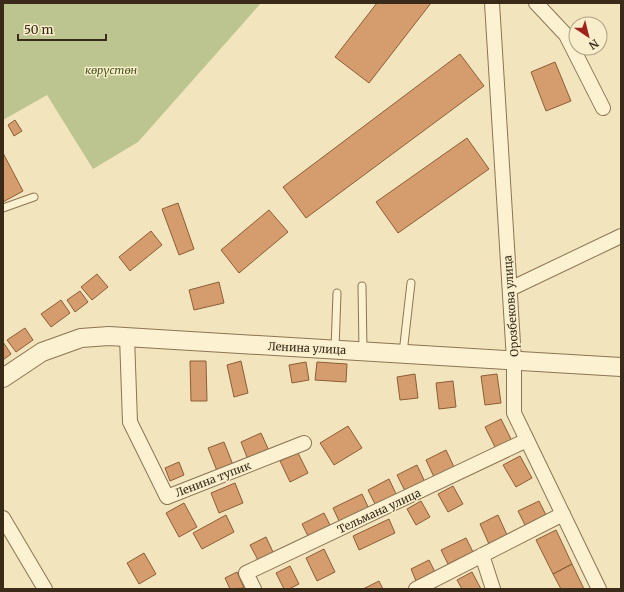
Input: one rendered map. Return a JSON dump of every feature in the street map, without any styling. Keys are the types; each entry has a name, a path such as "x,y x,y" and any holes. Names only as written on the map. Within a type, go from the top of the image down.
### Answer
{"street":[{"name":"Орозбекова улица","path":"492,3 514,360 514,413 599,589"},
{"path":"536,3 566,35 603,108"},
{"path":"510,289 621,236"},
{"name":"Ленина улица","path":"3,378 42,352 81,338 109,336 621,367"},
{"name":"Ленина тупик","path":"127,337 130,422 167,497 304,443"},
{"name":"Тельмана улица","path":"254,589 246,573 528,440"},
{"path":"416,589 563,514"},
{"path":"3,518 45,589"},
{"path":"482,556 493,589"}],"lane":[{"path":"3,208 34,197"},
{"path":"402,354 411,283"},
{"path":"362,286 363,351"},
{"path":"335,350 337,293"}],"green space":[{"name":"көрүстөн","path":"3,3 261,3 138,142 93,169 47,95 3,120"}],"building":[{"path":"377,3 431,3 369,83 335,57"},
{"path":"460,54 484,86 306,218 283,187"},
{"path":"555,62 571,101 546,111 531,72"},
{"path":"15,120 22,131 14,136 8,125"},
{"path":"467,138 489,169 398,233 376,202"},
{"path":"3,153 23,191 3,202"},
{"path":"178,203 194,249 179,255 162,209"},
{"path":"269,210 288,232 239,273 221,250"},
{"path":"151,231 162,245 130,271 119,257"},
{"path":"97,274 108,287 92,300 81,287"},
{"path":"219,282 224,303 194,310 189,290"},
{"path":"80,291 88,302 75,312 67,300"},
{"path":"61,300 70,313 51,327 41,314"},
{"path":"25,328 33,340 16,352 7,340"},
{"path":"3,342 11,354 3,360"},
{"path":"190,361 206,361 207,401 191,401"},
{"path":"241,361 248,393 234,397 227,365"},
{"path":"306,362 309,380 292,383 289,365"},
{"path":"317,362 347,364 346,382 315,380"},
{"path":"415,374 418,398 400,400 397,377"},
{"path":"497,374 501,403 485,405 481,376"},
{"path":"453,381 456,407 439,409 436,383"},
{"path":"501,419 512,441 496,449 485,427"},
{"path":"348,426 362,448 334,465 320,443"},
{"path":"261,433 270,453 249,462 241,442"},
{"path":"224,442 233,465 217,471 208,448"},
{"path":"446,450 454,467 434,477 426,460"},
{"path":"298,453 308,473 290,482 280,461"},
{"path":"520,456 532,478 516,487 503,465"},
{"path":"179,462 184,475 170,481 165,468"},
{"path":"417,465 425,482 405,491 397,475"},
{"path":"389,479 397,496 376,506 368,490"},
{"path":"235,483 243,503 219,513 211,493"},
{"path":"453,486 463,504 448,512 438,494"},
{"path":"362,494 369,509 340,523 333,508"},
{"path":"421,501 430,517 416,525 407,509"},
{"path":"539,501 546,515 525,525 518,511"},
{"path":"184,503 197,527 179,537 166,513"},
{"path":"324,513 331,527 309,538 302,524"},
{"path":"226,515 234,532 202,549 193,533"},
{"path":"498,515 507,535 489,544 480,524"},
{"path":"389,519 395,533 359,550 353,536"},
{"path":"556,530 572,564 553,574 536,540"},
{"path":"266,537 273,552 258,560 250,545"},
{"path":"466,538 473,552 448,564 441,550"},
{"path":"324,549 335,572 317,581 306,558"},
{"path":"144,553 156,574 139,584 127,563"},
{"path":"429,560 435,572 416,581 411,569"},
{"path":"572,564 584,589 561,589 553,574"},
{"path":"290,566 299,584 289,589 284,589 276,573"},
{"path":"237,572 244,588 230,589 225,578"},
{"path":"472,572 481,589 462,589 457,580"},
{"path":"379,581 383,589 363,589"}]}
